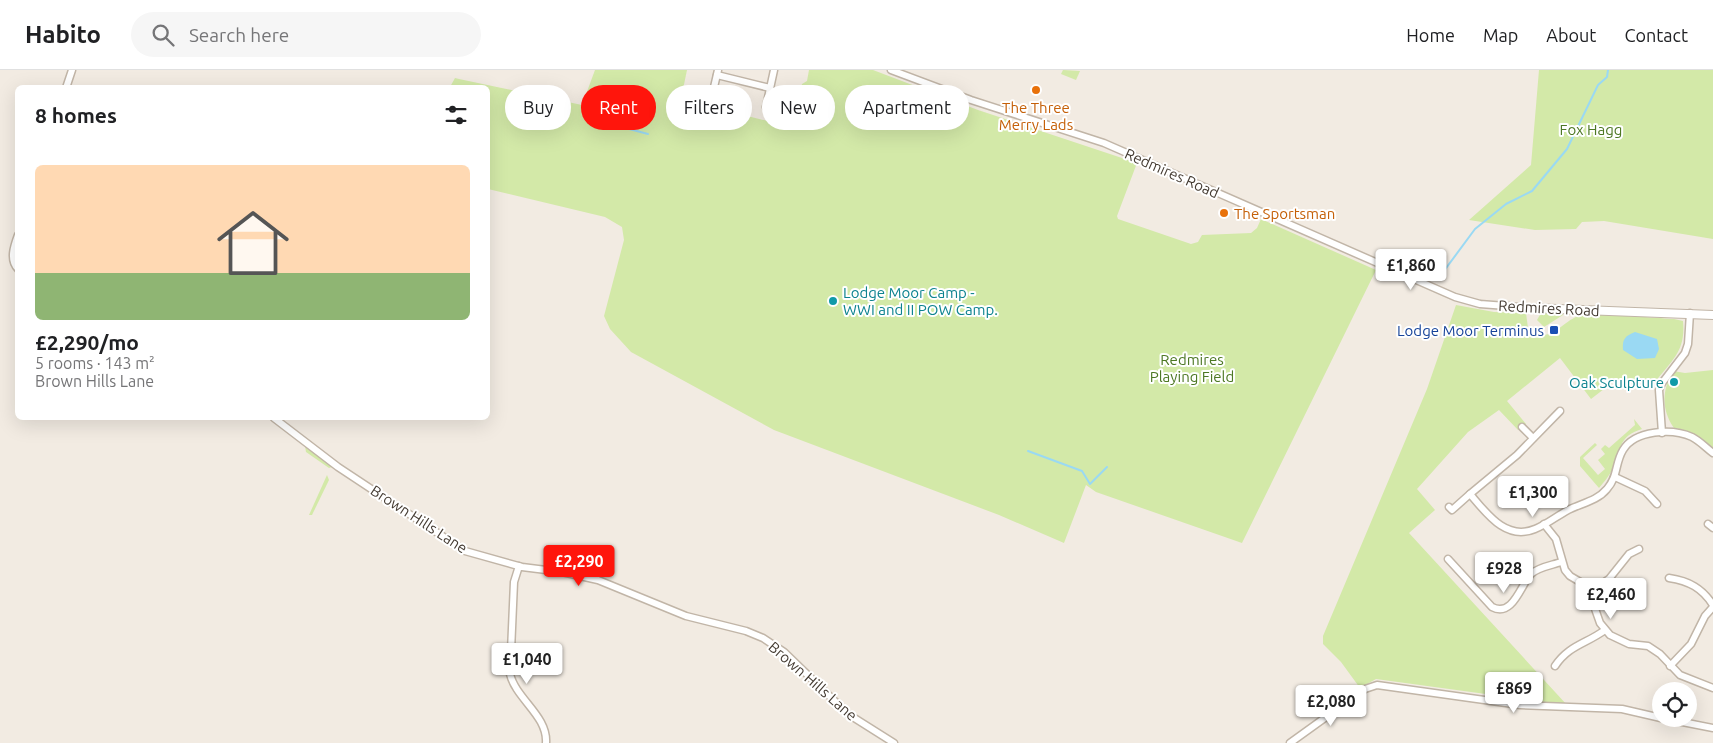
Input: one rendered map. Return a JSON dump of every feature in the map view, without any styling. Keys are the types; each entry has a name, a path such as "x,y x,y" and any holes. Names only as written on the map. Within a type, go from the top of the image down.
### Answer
{"street":[{"path":"67,85 72,70"},
{"path":"771,85 774,70"},
{"name":"Redmires Road","path":"891,70 971,100 1104,143 1455,298 1480,304 1532,308 1713,315"},
{"path":"715,85 718,72 762,86"},
{"path":"15,246 13,252 15,263"},
{"path":"1662,433 1659,390 1662,383 1685,353 1688,344 1690,313"},
{"path":"1450,509 1510,461 1560,411"},
{"name":"Brown Hills Lane","path":"277,420 338,467 402,507 460,548 472,554 519,566 598,580 686,616 746,631 763,638 784,652 848,714 894,743"},
{"path":"1522,427 1533,438"},
{"path":"1470,494 1503,528 1525,532 1599,496 1615,477 1622,451 1629,442 1643,434 1662,433 1690,436 1713,453"},
{"path":"1615,477 1646,492 1657,504"},
{"path":"1544,524 1556,539 1561,562 1570,576 1587,586 1597,617 1605,630 1620,641 1648,646 1689,680 1713,688"},
{"path":"1590,592 1609,579 1629,554 1639,549"},
{"path":"1448,559 1492,607 1498,609 1506,607 1518,597 1534,572 1561,562"},
{"path":"519,566 514,582 510,674 514,686 540,722 545,733 546,743"},
{"path":"1668,578 1683,576 1703,591 1713,606 1704,616 1691,644 1670,666"},
{"path":"1555,666 1564,653 1573,647 1592,640 1605,630"},
{"path":"1290,743 1372,686 1386,685 1520,705 1622,709 1652,716"},
{"path":"1697,725 1713,728"}],"green space":[{"name":"Redmires Playing Field","path":"595,70 687,70 684,85 666,85 666,130 752,130 752,117 762,120 762,130 835,130 835,85 802,85 807,81 809,70 873,70 912,85 845,85 845,130 969,130 969,107 1137,163 1117,216 1118,219 1191,244 1198,242 1202,235 1251,233 1257,228 1261,219 1376,270 1242,543 1096,492 1086,485 1064,543 999,515 774,430 631,352 610,329 604,316 624,240 622,227 605,217 490,189 490,85 505,89 505,130 571,130 571,103 581,105 581,130 656,130 656,85 589,85"},
{"path":"1063,70 1080,71 1076,80 1061,74"},
{"name":"Fox Hagg","path":"1539,70 1713,70 1713,239 1604,221 1582,222 1576,229 1535,230 1469,220 1531,165"},
{"path":"455,78 488,85 451,85"},
{"path":"1456,305 1494,312 1526,313 1528,328 1543,335 1554,332 1578,316 1584,315 1683,321 1680,348 1656,381 1635,382 1627,386 1617,379 1591,399 1560,358 1507,401 1526,424 1518,430 1499,410 1468,432 1417,489 1435,510 1409,533 1567,705 1376,679 1360,688 1341,662 1323,644 1323,636 1427,389"},
{"path":"1541,313 1563,313 1563,315 1544,327 1537,320"},
{"path":"1713,370 1713,448 1690,433 1674,428 1667,414 1664,400 1669,378 1673,371 1685,373"},
{"path":"1634,419 1642,429 1634,432 1624,440 1612,471 1599,488 1580,466 1580,457 1595,443 1597,445 1583,458 1598,475 1605,469 1598,460 1605,454 1601,449 1605,445 1609,448 1635,425"},
{"path":"305,446 332,467 329,468 306,452"},
{"path":"327,475 329,480 312,515 309,515"}],"water":[{"path":"1635,332 1657,339 1659,349 1655,358 1637,359 1623,350 1625,338"}],"waterway":[{"path":"1438,279 1475,229 1506,204 1532,191 1567,149 1598,85 1607,77 1608,70"},
{"path":"633,130 648,134"},
{"path":"1028,451 1082,471 1090,484 1107,467"}],"place":[{"name":"The Three Merry Lads","path":"1036,90"},
{"name":"The Sportsman","path":"1224,213"},
{"name":"Lodge Moor Camp - WWI and II POW Camp.","path":"833,301"},
{"name":"Lodge Moor Terminus","path":"1554,330"},
{"name":"Oak Sculpture","path":"1674,382"}]}
